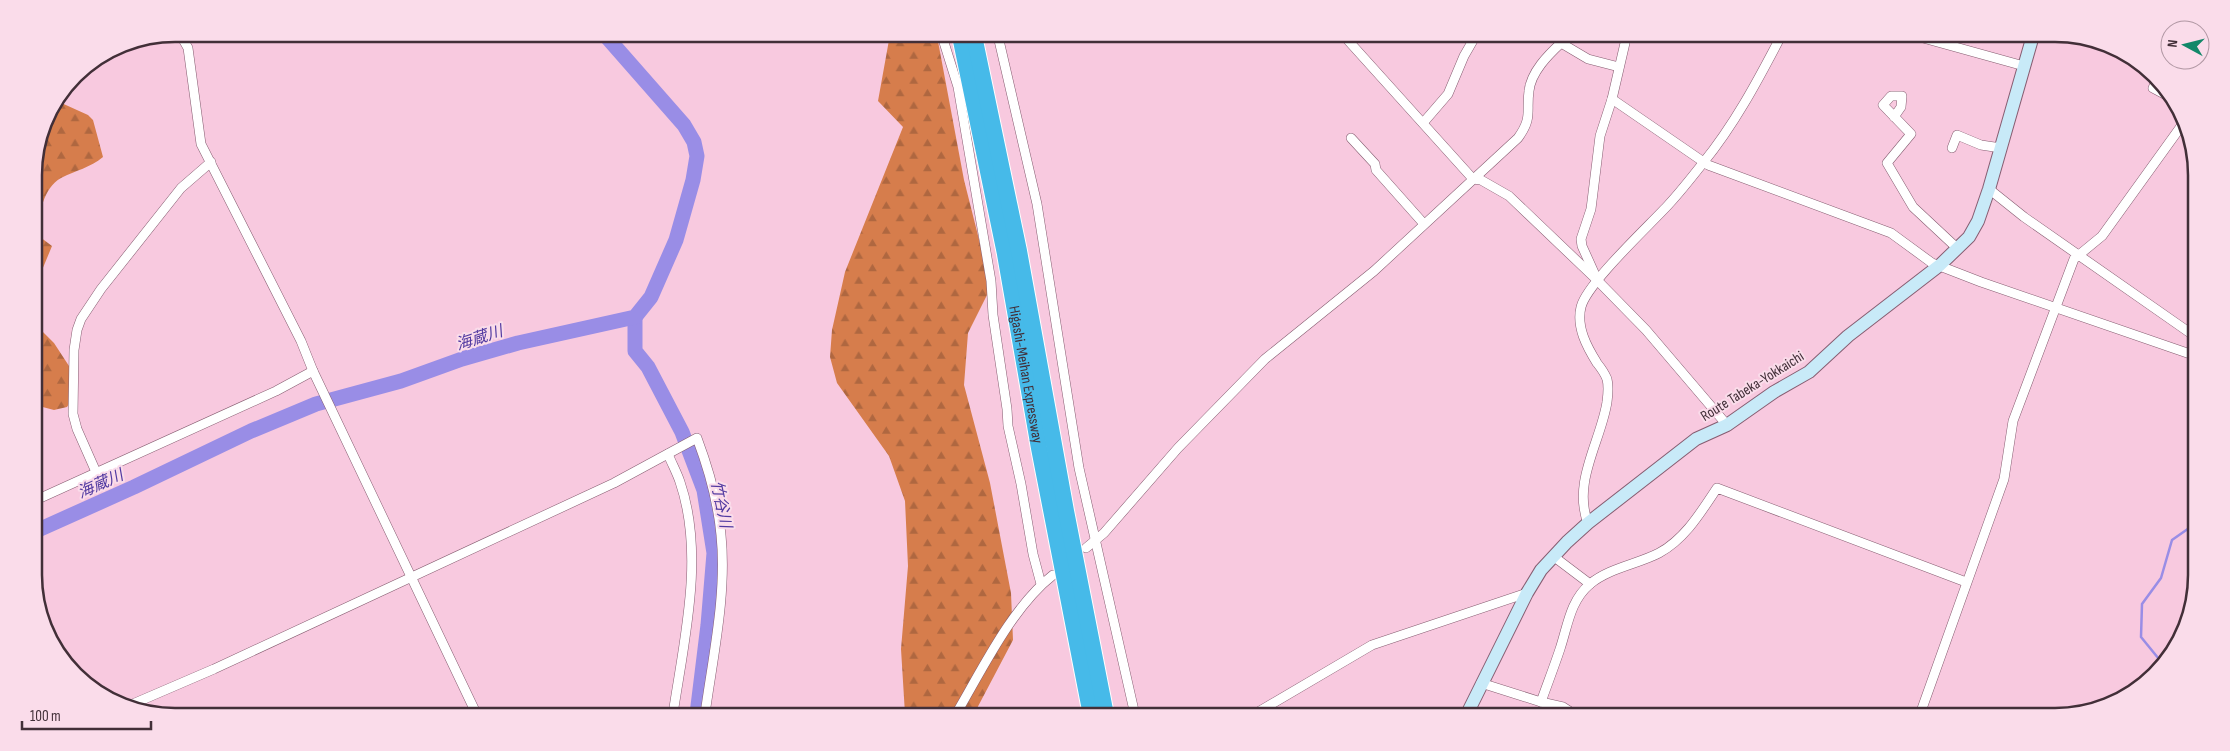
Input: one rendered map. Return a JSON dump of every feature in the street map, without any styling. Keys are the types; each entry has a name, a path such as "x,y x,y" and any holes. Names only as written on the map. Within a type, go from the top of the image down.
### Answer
{"highway":[{"name":"Higashi-Meihan Expressway","path":"961,43 1005,254 1090,708"},
{"name":"Higashi-Meihan Expressway","path":"975,43 1019,251 1066,511 1105,708"}],"main road":[{"name":"Route Tabeka-Yokkaichi","path":"1470,708 1527,593 1553,556 1588,523 1696,439 1727,425 1774,392 1809,372 1848,336 1940,265 1969,237 1978,221 1989,189 2031,43"}],"street":[{"path":"185,43 188,48 201,144 301,341 313,371 474,708"},
{"path":"944,43 958,87 990,280 1008,426 1021,484 1033,554 1041,584"},
{"path":"1000,43 1037,204 1079,468 1133,708"},
{"path":"1350,43 1473,179 1481,180 1509,196 1598,280 1646,330 1727,425"},
{"path":"1423,123 1448,94 1464,56 1472,43"},
{"path":"1086,548 1128,507 1178,448 1265,359 1374,271 1518,138 1526,126 1530,111 1529,91 1532,80 1549,54 1561,43 1588,59 1619,67"},
{"path":"1598,280 1582,246 1581,239 1591,209 1600,136 1612,99 1625,43"},
{"path":"1588,523 1584,513 1585,483 1592,449 1607,404 1609,388 1606,377 1586,345 1580,315 1581,304 1598,280 1669,204 1704,162 1751,93 1777,43"},
{"path":"1941,43 2024,66"},
{"path":"1612,99 1704,162 1891,233 1932,263 1981,282 2188,353"},
{"path":"1894,117 1910,134 1887,164 1913,208 1958,249"},
{"path":"1922,708 2004,479 2013,422 2074,260 2102,236 2179,130"},
{"path":"1952,148 1957,134 1981,145 2001,148"},
{"path":"1351,138 1375,164 1376,170 1424,224"},
{"path":"96,472 77,429 74,414 74,350 79,324 101,289 181,188 211,162"},
{"path":"1989,189 2024,217 2188,331"},
{"path":"43,497 276,391 313,371"},
{"path":"136,702 614,484 697,438 710,474 722,536 720,596 706,708"},
{"path":"669,454 687,507 691,563 688,610 674,708"},
{"path":"1540,702 1561,646 1570,613 1578,597 1590,584 1601,577 1659,553 1673,544 1691,525 1718,488 1966,582"},
{"path":"1553,556 1590,584"},
{"path":"960,708 1013,620 1041,584 1053,575"},
{"path":"1265,708 1372,646 1527,593"},
{"path":"1481,683 1565,708"}],"green space":[{"path":"888,43 938,43 964,180 991,287 968,333 964,385 990,483 1011,593 1013,640 977,708 905,708 901,649 908,566 905,501 889,456 837,383 830,357 832,330 845,272 903,127 878,101"},
{"path":"64,104 88,115 93,120 103,157 55,182 43,203 43,167 47,141 56,117"},
{"path":"43,239 52,246 43,268"},
{"path":"43,332 54,343 69,366 74,396 67,407 54,410 43,407"}],"waterway":[{"name":"海蔵川","path":"43,528 251,431 316,404 401,381 462,359 518,343 635,317 651,297 676,240 693,180 697,156 694,142 684,125 612,43"},
{"name":"竹谷川","path":"635,317 635,351 648,367 682,432 704,490 714,553 708,625 698,708"},
{"path":"2158,658 2141,637 2142,604 2161,578 2172,540 2188,529"}]}
